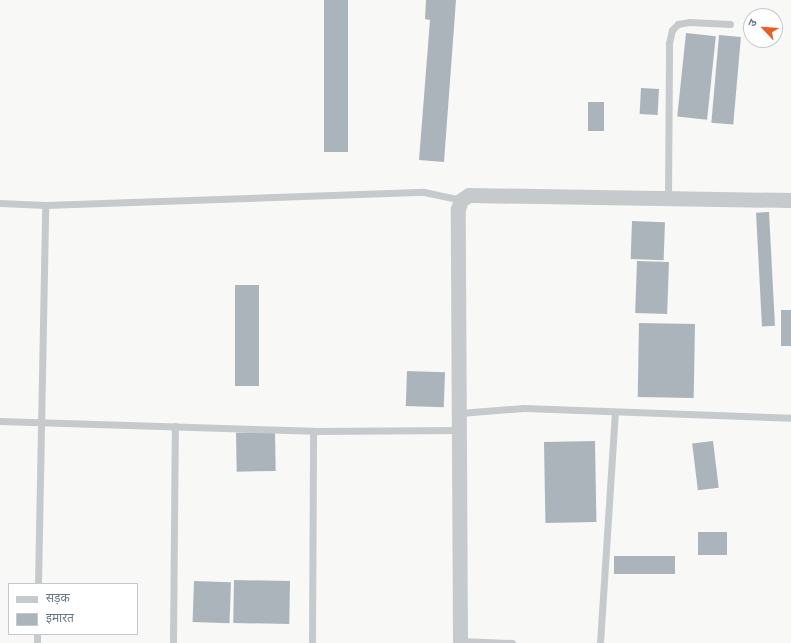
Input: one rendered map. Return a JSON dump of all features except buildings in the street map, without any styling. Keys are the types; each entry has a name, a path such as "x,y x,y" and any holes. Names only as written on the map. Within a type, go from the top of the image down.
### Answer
{"street":[{"path":"460,642 458,209 461,200 469,195 791,200"}],"lane":[{"path":"668,198 669,43 672,30 678,24 689,22 730,24"},
{"path":"0,202 45,204 424,192 461,200"},
{"path":"38,583 45,204"},
{"path":"460,413 524,408 791,418"},
{"path":"600,643 615,412"},
{"path":"0,421 41,421 313,431 460,430"},
{"path":"173,643 175,426"},
{"path":"312,643 313,431"},
{"path":"460,642 512,643"}]}
